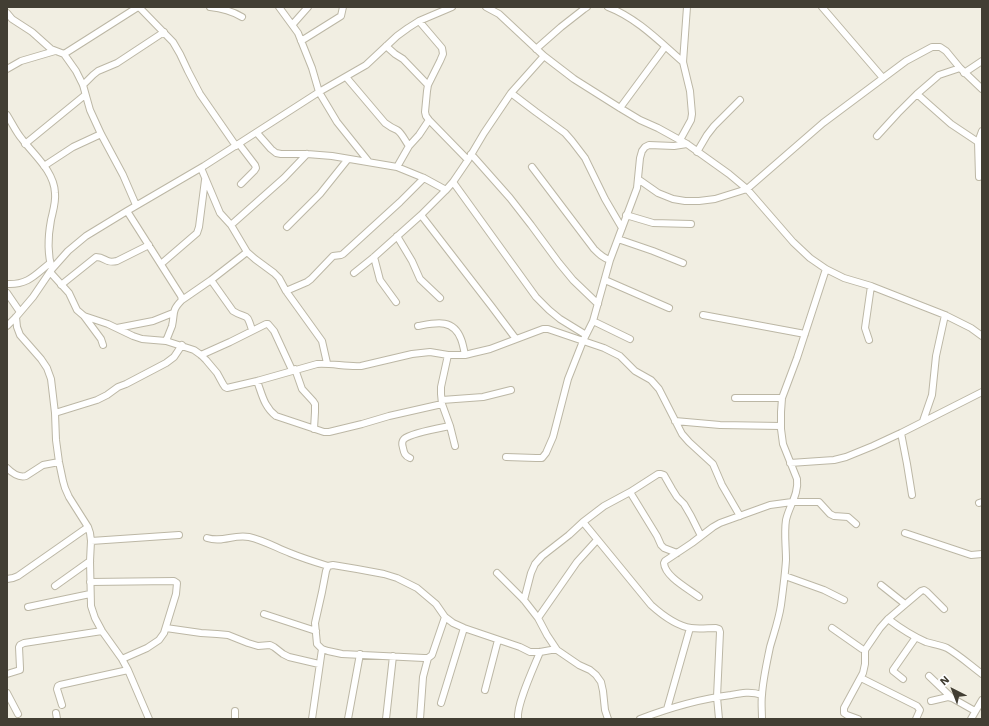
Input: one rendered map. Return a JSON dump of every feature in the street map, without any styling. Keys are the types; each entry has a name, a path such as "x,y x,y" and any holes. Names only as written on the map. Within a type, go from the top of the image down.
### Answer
{"street":[{"path":"64,54 139,7 173,42 200,94 255,165 256,168 254,171 241,184"},
{"path":"210,7 224,9 242,17"},
{"path":"279,7 293,24 302,41 319,92 337,122 369,162"},
{"path":"293,24 308,7"},
{"path":"302,41 341,16 343,7"},
{"path":"7,326 18,315 51,268 86,236 136,205 201,168 319,92 346,77 370,61 397,36 420,21 452,7"},
{"path":"486,7 499,14 544,56 574,79 640,120 687,144 729,174 747,189 793,242 810,258 826,269 844,278 871,286 944,315 971,328 982,336"},
{"path":"536,49 587,7"},
{"path":"608,7 624,14 639,24 683,62"},
{"path":"680,140 691,120 692,114 690,91 683,62 687,7"},
{"path":"822,7 883,78"},
{"path":"7,13 12,20 32,32 51,49 64,54 76,71 83,85 90,110 123,175 136,205"},
{"path":"420,21 442,48 443,54 428,85 425,112 426,116 468,160"},
{"path":"83,85 93,75 117,63 164,32"},
{"path":"386,46 403,59 428,85"},
{"path":"620,108 665,47"},
{"path":"638,178 658,193 673,199 685,201 715,199 747,189 823,123 906,61 932,47 940,47 946,51 962,70 982,89"},
{"path":"7,70 20,61 55,50"},
{"path":"354,273 421,215 446,190 468,160 511,92 544,56"},
{"path":"877,136 898,112 939,75 962,70 982,61"},
{"path":"346,77 385,123 400,133 409,146"},
{"path":"511,92 565,132 585,158 605,199 622,228"},
{"path":"917,94 951,124 978,142"},
{"path":"26,144 85,95"},
{"path":"697,152 714,126 740,100"},
{"path":"7,116 26,144 44,166 53,183 55,201 49,234 49,255 51,268 61,285 69,293 78,310 101,339 103,345"},
{"path":"397,167 409,146 429,120"},
{"path":"979,177 978,142 982,131"},
{"path":"256,133 276,153 332,156 397,167 424,178 446,190"},
{"path":"44,166 73,147 101,134"},
{"path":"506,457 542,458 546,453 553,437 568,379 583,341 593,321 610,260 637,188 642,151 649,145 674,146 687,144"},
{"path":"231,225 284,178 307,154"},
{"path":"471,154 510,198 573,280 598,304"},
{"path":"286,227 320,194 348,159"},
{"path":"532,167 594,249 605,259 610,260"},
{"path":"201,168 220,213 231,225 247,252 279,278 286,291 322,341 327,363"},
{"path":"286,291 307,282 333,256 343,254 424,178"},
{"path":"161,264 196,233 200,220 205,180"},
{"path":"453,182 536,297 560,319 586,335"},
{"path":"127,211 181,296 182,300"},
{"path":"421,215 516,339"},
{"path":"626,215 653,223 692,224"},
{"path":"397,236 412,261 420,279 440,298"},
{"path":"618,239 682,263"},
{"path":"61,285 96,257 107,262 117,261 149,245"},
{"path":"166,341 172,326 173,313 182,300 247,252"},
{"path":"374,257 380,280 396,302"},
{"path":"7,284 19,284 51,268"},
{"path":"762,719 762,695 765,674 770,646 781,607 785,576 786,519 798,485 783,444 781,426 782,398 826,269"},
{"path":"211,280 233,312 248,318 252,330"},
{"path":"605,280 669,308"},
{"path":"869,340 864,328 871,286"},
{"path":"7,293 18,315 17,327 20,335 41,358 51,379 56,440 65,488 90,533 91,606 102,631 128,670 149,719"},
{"path":"117,328 153,321 173,313"},
{"path":"703,315 805,334"},
{"path":"924,421 932,395 936,356 944,315"},
{"path":"84,316 108,324 142,339 166,341 194,350 202,355 217,373 225,387 230,387 317,364 327,363 361,366 412,354 430,352 448,355 465,355 490,349 543,329 548,329 604,348 620,356 635,371 651,380 658,389 682,434 713,464 722,484 740,516"},
{"path":"593,321 630,339"},
{"path":"418,326 440,323 450,325 457,331 461,339 465,355"},
{"path":"202,355 252,330 268,324 271,326 281,344 302,389 315,404 316,412 314,429"},
{"path":"55,414 97,400 118,387 166,364 174,357 182,345"},
{"path":"448,355 441,387 442,402 455,446"},
{"path":"258,380 266,405 270,411 276,416 320,432 329,432 362,424 442,402 483,397 511,390"},
{"path":"790,463 834,460 846,457 901,433 982,392"},
{"path":"735,398 782,398"},
{"path":"674,421 720,425 781,426"},
{"path":"410,458 404,453 402,441 422,432 450,426"},
{"path":"901,433 912,495"},
{"path":"7,468 23,477 43,465 59,462"},
{"path":"524,600 531,573 535,564 542,556 604,506 630,492 658,474 664,475 677,497 684,504 701,536"},
{"path":"630,492 658,536 661,545 664,548 677,553"},
{"path":"699,597 671,576 663,565 665,561 720,523 770,505 792,502 819,502 830,514 834,516 848,517 856,524"},
{"path":"583,522 651,605 661,614 674,622 690,628 716,628 719,630 719,719"},
{"path":"7,579 18,576 88,527"},
{"path":"905,534 971,556 982,554"},
{"path":"91,541 179,535"},
{"path":"206,538 218,540 244,536 328,566 333,565 357,569 397,578 413,586 436,604 445,617 464,628 520,647 530,652 557,650"},
{"path":"538,618 577,562 597,540"},
{"path":"55,586 90,561"},
{"path":"328,566 315,623 317,644 322,649 342,654 428,658"},
{"path":"497,573 524,600 538,618 557,650 596,675 601,682 605,710 608,719"},
{"path":"785,576 824,590 844,600"},
{"path":"90,582 177,581 178,584 176,594 164,633 159,640 147,648 122,659"},
{"path":"881,585 905,604"},
{"path":"858,719 844,713 844,708 863,673 865,664 865,650 880,628 905,604 924,590 944,609"},
{"path":"28,607 90,594"},
{"path":"264,614 316,631"},
{"path":"420,719 423,677 428,658 432,655 445,617"},
{"path":"888,619 916,637 947,648 982,674"},
{"path":"166,628 228,635 258,646 274,647 289,657 320,664"},
{"path":"440,703 464,628"},
{"path":"667,709 690,628"},
{"path":"832,628 865,650"},
{"path":"7,674 20,670 19,648 20,645 24,643 102,631"},
{"path":"902,679 893,670 916,637"},
{"path":"485,690 498,640"},
{"path":"312,719 322,649"},
{"path":"518,719 517,717 520,703 540,652"},
{"path":"348,719 360,654"},
{"path":"386,719 393,656"},
{"path":"62,705 57,689 60,684 128,670"},
{"path":"929,676 952,698 976,711"},
{"path":"861,678 917,706 920,710 916,719"},
{"path":"7,693 18,714"},
{"path":"640,719 667,709 701,700 746,693 762,695"},
{"path":"931,701 948,697 952,698"},
{"path":"971,719 982,700"},
{"path":"235,711 236,719"}]}
